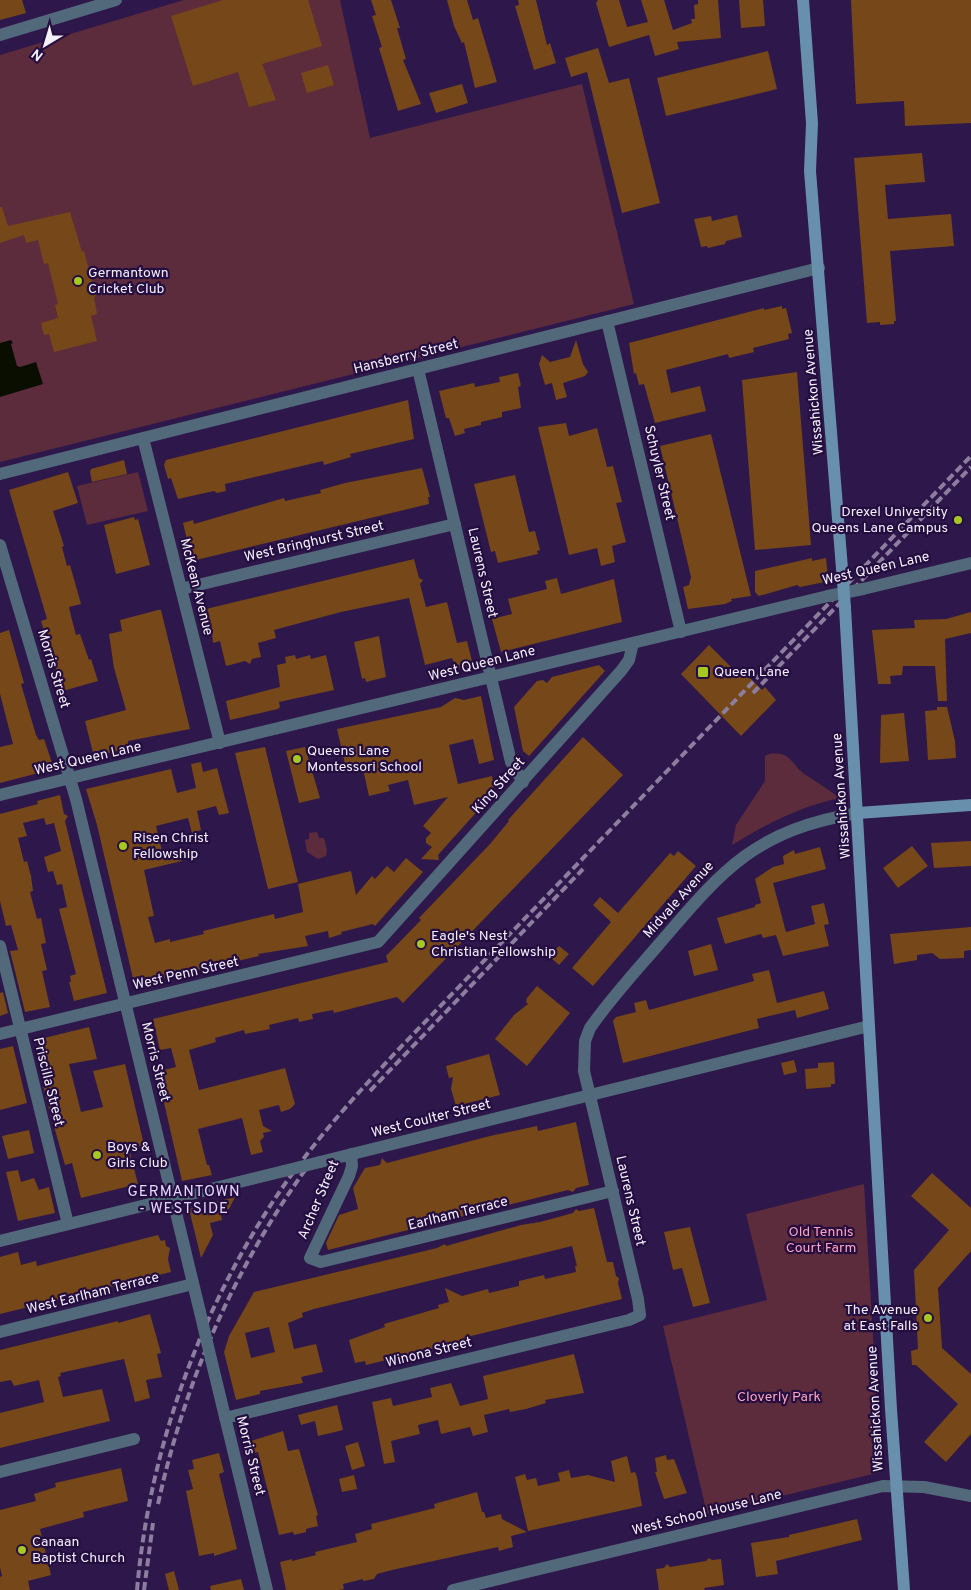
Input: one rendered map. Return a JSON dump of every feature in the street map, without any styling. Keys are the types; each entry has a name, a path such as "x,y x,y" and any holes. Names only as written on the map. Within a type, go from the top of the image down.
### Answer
{"street":[{"path":"0,35 116,0"},
{"name":"Wissahickon Avenue","path":"803,0 812,123 810,170 845,608 896,1485 904,1590"},
{"name":"Hansberry Street","path":"0,474 819,268"},
{"name":"Schuyler Street","path":"607,322 681,632"},
{"name":"Laurens Street","path":"418,369 511,762 523,782"},
{"name":"McKean Avenue","path":"143,438 220,743"},
{"name":"West Bringhurst Street","path":"181,589 455,524"},
{"name":"Morris Street","path":"0,545 71,778 267,1590"},
{"name":"West Queen Lane","path":"0,796 828,596 843,586 863,589 971,563"},
{"name":"King Street","path":"378,942 621,671 629,660 633,643"},
{"name":"Midvale Avenue","path":"590,1094 583,1056 585,1041 590,1028 710,885 737,861 781,834 819,821 858,813 971,805"},
{"name":"West Penn Street","path":"0,1034 378,942"},
{"name":"Priscilla Street","path":"0,946 68,1224"},
{"name":"West Coulter Street","path":"0,1241 869,1026"},
{"name":"Laurens Street","path":"590,1094 638,1299 640,1315"},
{"name":"Archer Street","path":"310,1258 349,1176 352,1166 351,1154"},
{"name":"Earlham Terrace","path":"310,1258 321,1262 330,1262 612,1191"},
{"name":"West Earlham Terrace","path":"0,1332 193,1284"},
{"name":"Winona Street","path":"225,1418 629,1320 640,1315"},
{"path":"0,1472 134,1439"},
{"name":"West School House Lane","path":"453,1590 869,1489 896,1485 939,1489 971,1496"}],"green space":[{"name":"Germantown Cricket Club","path":"184,0 340,0 370,138 582,84 634,304 0,462 0,55"},
{"path":"138,472 148,511 87,525 77,486"},
{"path":"769,754 786,756 803,773 840,798 811,806 784,817 732,845 736,825 765,781 765,756"},
{"path":"317,832 319,838 324,838 327,850 326,856 318,859 307,852 305,840 309,839 309,833"},
{"name":"Cloverly Park","path":"864,1184 881,1472 707,1514 663,1326 767,1300 746,1214"}],"shaded area":[{"path":"11,340 17,366 20,367 36,362 43,384 0,397 0,343"}],"building":[{"path":"0,0 22,0 26,13 0,20"},
{"path":"223,0 308,0 322,46 262,64 276,100 249,107 238,72 193,86 171,16"},
{"path":"371,0 391,0 400,28 397,28 406,59 403,60 421,104 398,111 379,48 382,47 372,16 376,15"},
{"path":"447,0 467,0 473,20 478,18 497,82 475,88 464,42 462,43 454,26"},
{"path":"518,0 536,0 547,45 550,43 556,63 534,70 515,6 519,5"},
{"path":"598,0 619,0 627,27 648,22 641,0 664,0 673,30 692,23 691,19 695,19 694,5 698,4 698,0 718,0 721,38 677,42 679,49 655,56 649,35 609,47 596,3"},
{"path":"739,0 763,0 765,26 741,28"},
{"path":"851,0 971,0 971,123 905,126 904,101 856,104"},
{"path":"598,48 609,83 629,78 660,203 622,213 587,72 571,77 565,58"},
{"path":"768,51 777,89 666,116 657,78"},
{"path":"328,65 334,85 307,93 301,73"},
{"path":"462,84 468,103 436,113 429,93"},
{"path":"922,153 925,182 885,185 888,219 951,214 954,246 890,251 896,321 894,321 894,324 880,325 880,322 867,323 854,158"},
{"path":"0,207 2,207 8,226 70,212 82,252 84,251 96,296 94,297 97,314 91,316 97,341 54,352 49,334 44,335 41,323 58,318 55,305 58,304 48,263 44,264 38,240 26,243 24,235 0,243"},
{"path":"737,215 742,237 726,241 725,244 708,248 707,246 701,247 694,219 711,216 712,221"},
{"path":"782,306 782,309 786,308 792,333 788,334 789,339 753,348 754,352 729,358 728,354 666,370 671,393 700,386 706,411 655,423 644,384 639,385 636,373 634,374 629,343 764,308 764,310"},
{"path":"576,340 583,364 588,372 585,376 563,383 567,397 556,400 552,383 545,385 539,364 542,355 550,362 570,357"},
{"path":"797,372 811,545 755,550 742,380"},
{"path":"518,373 521,386 518,387 521,408 502,412 502,417 481,422 481,425 464,429 465,433 455,436 449,418 446,418 439,391 474,383 475,387 500,382 499,377"},
{"path":"408,400 414,439 350,454 351,457 324,465 323,461 225,484 226,491 217,493 214,491 178,499 171,478 168,479 164,465 166,460"},
{"path":"566,423 569,436 597,428 607,467 613,466 622,502 616,503 626,542 612,546 615,562 601,566 597,548 569,555 538,427"},
{"path":"711,434 751,596 731,599 732,601 725,604 688,609 683,587 689,585 691,577 660,446"},
{"path":"124,460 127,474 92,482 91,469"},
{"path":"422,468 430,497 428,497 429,504 192,561 183,523 193,520 194,524 284,498 285,501 321,493 320,490 345,483"},
{"path":"68,472 78,503 53,511 64,546 62,547 67,566 70,565 81,604 69,607 76,635 80,634 98,681 63,691 41,621 47,619 9,490"},
{"path":"515,475 529,532 535,531 540,550 537,551 538,554 498,563 495,551 491,552 474,484"},
{"path":"134,517 135,520 138,519 150,565 116,574 104,525"},
{"path":"812,558 812,561 826,558 828,578 825,582 800,587 797,585 759,596 755,592 755,571"},
{"path":"414,559 419,578 423,580 420,584 426,607 447,602 457,643 467,641 472,661 469,666 457,669 452,658 425,665 409,598 341,612 274,630 276,638 258,643 261,657 252,659 250,664 245,661 226,666 220,641 213,643 212,633 208,632 210,628 206,609"},
{"path":"557,578 561,594 614,579 622,622 501,652 492,619 512,614 508,599 547,589 545,581"},
{"path":"161,610 190,729 128,741 128,748 94,757 85,721 126,710 114,668 109,634 122,631 120,620"},
{"path":"971,612 971,633 945,639 947,701 938,701 935,666 903,666 902,675 890,676 891,684 878,684 872,630 915,628 914,620 946,619"},
{"path":"9,630 24,683 21,684 36,735 39,740 44,739 54,769 0,783 0,747 13,744 0,694 0,633"},
{"path":"379,636 386,677 366,682 365,678 362,679 354,642"},
{"path":"709,645 738,674 742,670 762,690 765,687 776,700 741,736 681,674"},
{"path":"295,655 296,659 310,655 311,659 326,655 334,690 279,702 280,707 278,709 230,720 226,701 280,687 277,665 286,663 285,657"},
{"path":"599,665 605,671 529,756 523,751 514,707 537,681 543,680 547,683 552,677"},
{"path":"481,696 494,760 479,764 473,739 449,745 458,784 492,776 494,785 491,796 438,855 439,860 421,859 432,847 426,843 426,838 431,833 423,826 448,797 414,805 408,780 388,785 390,791 369,796 362,765 346,768 337,729 441,707 455,698 464,700"},
{"path":"937,707 947,707 955,741 956,758 928,760 925,711 937,710"},
{"path":"904,713 909,761 880,763 881,715"},
{"path":"583,737 623,775 403,1003 397,997 334,1013 333,1010 312,1014 313,1019 299,1022 298,1018 269,1025 270,1029 245,1034 244,1030 215,1038 216,1042 189,1050 199,1090 285,1068 295,1104 290,1109 281,1112 279,1105 259,1110 263,1126 272,1131 263,1133 264,1137 260,1141 263,1152 251,1155 242,1118 198,1129 207,1165 209,1165 212,1175 182,1181 159,1081 163,1080 160,1071 176,1067 171,1048 160,1050 153,1019 388,962 386,956 421,920 419,918 490,844 508,820"},
{"path":"265,747 298,882 268,889 235,753"},
{"path":"305,747 320,798 299,803 286,751"},
{"path":"201,762 203,772 217,768 229,813 219,815 216,806 197,811 201,830 192,833 188,818 156,826 163,855 180,852 182,861 144,870 154,916 148,917 155,943 170,939 170,942 204,934 203,931 274,914 275,919 303,912 298,884 351,871 356,895 372,876 375,879 387,866 394,872 406,858 423,872 375,926 373,924 341,932 342,934 329,938 328,931 305,936 308,946 258,954 259,956 171,976 135,987 97,825 86,789 171,769 177,793 196,788 191,764"},
{"path":"60,795 64,814 68,816 65,821 107,993 74,1001 69,982 71,982 70,976 76,974 59,909 67,907 62,884 57,885 53,871 48,872 44,857 61,851 54,823 46,825 44,818 23,823 27,836 18,838 24,862 27,861 31,876 33,891 30,892 37,919 41,918 46,943 41,944 47,970 42,971 50,1007 25,1012 10,951 18,950 11,925 6,926 0,901 0,814 38,804 37,801"},
{"path":"971,841 971,866 934,868 931,843"},
{"path":"912,846 928,866 898,888 883,868"},
{"path":"820,847 826,869 773,883 786,932 815,924 811,906 824,903 829,924 824,925 829,946 783,956 776,935 763,938 761,934 725,944 717,918 755,907 755,905 761,903 755,879 773,867 784,864 783,856 794,850 795,854"},
{"path":"678,851 696,866 593,986 572,968 611,922 593,905 600,897 618,913 670,853 674,856"},
{"path":"971,927 971,950 964,951 964,958 940,959 932,953 917,955 917,960 894,964 890,934"},
{"path":"711,944 718,970 694,976 688,951"},
{"path":"559,946 569,954 559,965 549,956"},
{"path":"769,970 777,1003 824,991 829,1009 797,1018 795,1010 757,1019 759,1028 623,1063 613,1021 616,1017 636,1012 634,1003 646,1000 649,1010 754,981 752,974"},
{"path":"537,986 570,1013 527,1066 495,1039 514,1015 528,1004 526,1002 527,998"},
{"path":"3,992 8,1013 0,1016 0,993"},
{"path":"89,1027 97,1059 69,1064 81,1112 103,1107 93,1071 125,1064 144,1145 129,1149 138,1184 81,1198 72,1163 65,1165 48,1105 43,1085 51,1083 40,1039"},
{"path":"13,1046 27,1103 0,1110 0,1049"},
{"path":"489,1054 500,1095 456,1106 451,1089 453,1077 449,1078 446,1066"},
{"path":"794,1060 797,1072 784,1075 781,1063"},
{"path":"834,1062 835,1084 831,1084 831,1087 806,1089 805,1069 818,1068 818,1063"},
{"path":"576,1122 589,1185 576,1188 573,1192 568,1190 328,1250 326,1243 339,1215 358,1209 353,1188 365,1168 380,1165 382,1158 387,1163 490,1136 537,1126 538,1131"},
{"path":"29,1130 34,1153 8,1159 2,1136"},
{"path":"18,1170 21,1182 34,1178 39,1190 49,1187 55,1213 18,1221 6,1172"},
{"name":"The Avenue at East Falls","path":"932,1173 971,1208 971,1251 938,1288 942,1348 971,1374 971,1434 946,1462 924,1442 958,1404 916,1365 912,1365 911,1351 918,1349 914,1270 949,1230 911,1196"},
{"path":"235,1197 229,1209 220,1211 222,1220 210,1223 213,1235 201,1258 189,1209"},
{"path":"594,1208 607,1262 613,1262 616,1276 619,1278 618,1283 622,1299 467,1337 468,1340 366,1365 365,1361 355,1363 349,1340 385,1327 384,1324 439,1308 438,1305 449,1302 445,1288 462,1296 488,1289 489,1293 519,1286 519,1281 544,1275 545,1279 576,1272 575,1266 577,1266 572,1246 314,1309 302,1313 303,1317 288,1323 294,1349 316,1344 323,1372 301,1377 303,1383 260,1391 260,1394 236,1400 224,1352 229,1336 254,1292 437,1248 445,1244 446,1246 521,1225 540,1222 573,1213 576,1209 579,1211","holes":["269,1327 275,1352 251,1358 245,1333"]},
{"path":"690,1227 710,1303 693,1307 682,1268 673,1270 664,1232"},
{"path":"158,1235 161,1241 165,1240 166,1246 170,1248 168,1259 171,1272 0,1314 0,1257 18,1252 21,1265 36,1261 37,1266"},
{"path":"150,1314 161,1353 157,1354 162,1377 146,1380 150,1398 135,1402 124,1359 60,1373 61,1376 58,1377 63,1397 102,1389 110,1421 0,1448 0,1413 44,1402 39,1380 14,1386 11,1380 0,1382 0,1350"},
{"path":"574,1354 584,1393 545,1400 546,1403 526,1409 510,1412 509,1409 484,1415 488,1432 473,1436 470,1427 441,1434 438,1420 418,1425 420,1434 391,1441 395,1462 384,1464 372,1402 391,1398 393,1406 432,1397 430,1388 451,1383 460,1406 488,1399 483,1376"},
{"path":"337,1405 343,1430 318,1436 315,1421 301,1425 298,1415"},
{"path":"283,1431 288,1451 299,1449 318,1515 316,1516 318,1526 294,1535 293,1532 279,1535 258,1452 254,1453 251,1441"},
{"path":"358,1442 365,1466 352,1470 345,1446"},
{"path":"219,1453 224,1472 219,1474 237,1549 214,1556 214,1553 199,1556 186,1491 193,1489 188,1470 194,1469 192,1460"},
{"path":"666,1455 667,1460 674,1459 687,1493 664,1499 655,1472 657,1472 655,1458"},
{"path":"627,1456 631,1473 635,1472 637,1477 642,1506 528,1531 515,1477 525,1474 527,1480 536,1478 538,1486 560,1481 558,1473 569,1470 571,1478 588,1475 615,1482 611,1461"},
{"path":"121,1468 128,1501 83,1512 84,1517 40,1529 51,1575 28,1581 30,1590 0,1590 0,1577 2,1576 0,1567 0,1510 36,1501 34,1494 56,1487 55,1483"},
{"path":"354,1475 357,1489 342,1492 339,1479"},
{"path":"477,1492 482,1512 484,1512 486,1518 501,1514 502,1519 527,1532 511,1536 513,1547 499,1551 498,1547 392,1570 377,1574 374,1579 363,1581 363,1579 343,1584 344,1589 286,1590 280,1562 316,1555 315,1552 357,1542 355,1534 372,1529 371,1524 435,1508 434,1504"},
{"path":"857,1519 862,1540 776,1561 778,1574 756,1577 751,1543 789,1537 789,1535"},
{"path":"709,1558 712,1560 721,1559 724,1585 704,1588 705,1590 659,1590 656,1569 664,1568 667,1564 670,1567 706,1561"},
{"path":"174,1571 179,1590 169,1590 165,1574"},
{"path":"241,1579 244,1590 211,1590 210,1586"}],"railway":[{"path":"137,1590 143,1539 165,1438 199,1340 245,1247 272,1203 300,1163 347,1106 397,1051 971,456"},
{"path":"753,693 971,467"},
{"path":"370,1091 583,869"},
{"path":"158,1504 182,1414 215,1327 257,1245 281,1205 308,1166"},
{"path":"144,1590 153,1523"}],"place":[{"name":"Germantown Cricket Club","path":"78,281"},
{"name":"Drexel University Queens Lane Campus","path":"958,520"},
{"name":"Queen Lane","path":"703,672"},
{"name":"Queens Lane Montessori School","path":"297,759"},
{"name":"Risen Christ Fellowship","path":"123,846"},
{"name":"Eagle's Nest Christian Fellowship","path":"421,944"},
{"name":"Boys & Girls Club","path":"97,1155"},
{"name":"The Avenue at East Falls","path":"928,1318"},
{"name":"Canaan Baptist Church","path":"22,1550"}],"district":[{"name":"GERMANTOWN - WESTSIDE","path":"184,1200"}],"park label":[{"name":"Old Tennis Court Farm","path":"821,1240"}]}
